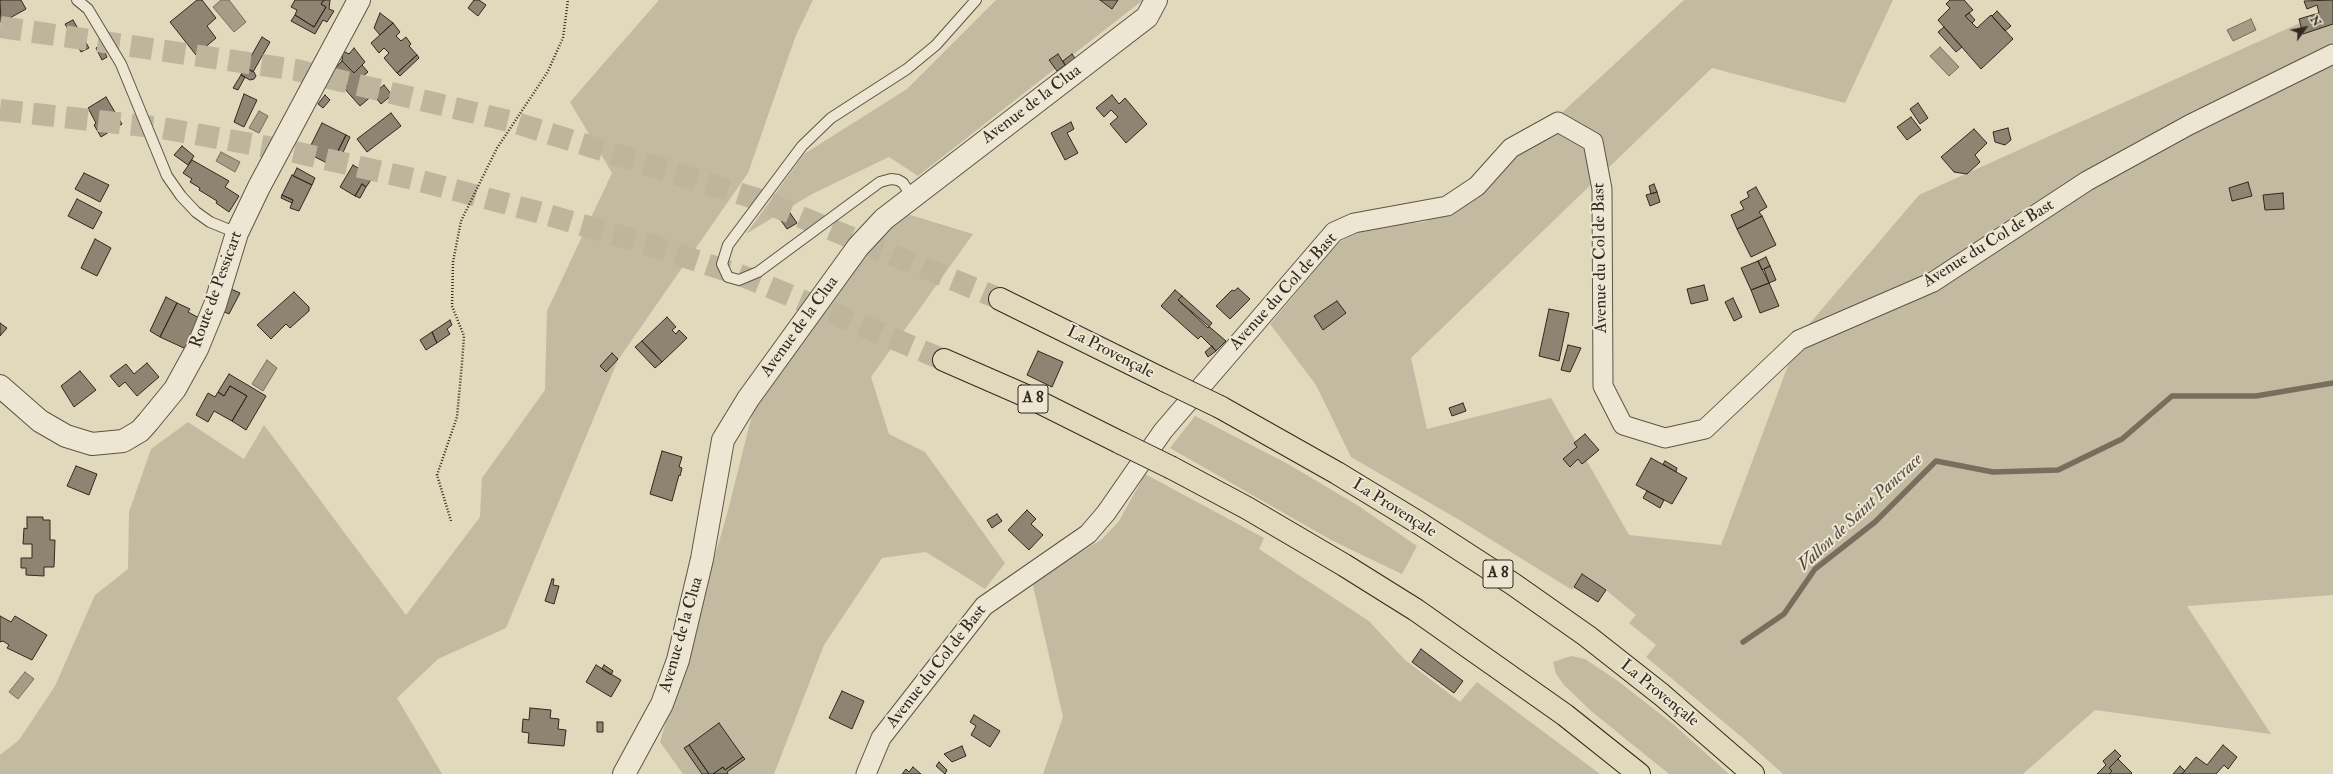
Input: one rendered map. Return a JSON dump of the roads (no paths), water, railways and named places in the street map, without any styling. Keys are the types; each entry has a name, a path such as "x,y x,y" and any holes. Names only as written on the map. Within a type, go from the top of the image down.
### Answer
{"highway":[{"name":"La Provençale","path":"1000,299 1220,408 1337,473 1419,523 1513,584 1587,636 1657,691 1753,774"},
{"name":"A 8","path":"944,360 1031,398 1172,468 1247,508 1344,565 1416,610 1565,715 1638,774"}],"street":[{"name":"Route de Pessicart","path":"0,386 40,421 66,436 92,444 105,444 132,436 164,405 196,349 215,305 237,233 259,187 359,0"},
{"name":"Avenue de la Clua","path":"624,774 662,704 678,660 701,567 723,440 748,399 858,247 884,219 1147,17 1156,0"},
{"name":"Avenue du Col de Bast","path":"866,774 881,738 984,606 1088,534 1106,513 1163,431 1334,232 1354,223 1446,206 1477,186 1511,148 1558,122 1593,142 1602,189 1603,386 1623,425 1665,438 1705,429 1799,340 1933,282 2087,181 2189,125 2333,54"}],"lane":[{"path":"77,0 91,14 121,64 168,176 181,196 196,212 210,222 237,233"},
{"path":"912,197 903,183 898,180 891,179 880,182 758,272 739,280 728,277 722,264 728,245 802,146 831,118 907,69 936,45 976,0"}],"waterway":[{"name":"Vallon de Saint Pancrace","path":"1743,642 1784,614 1815,569 1875,522 1936,461 1993,472 2058,470 2122,439 2172,396 2256,396 2333,383"}],"tunnel":[{"path":"0,27 296,70 513,122 757,199 1000,299"},
{"path":"0,110 162,128 290,151 413,179 538,212 647,244 748,278 944,360"}]}
